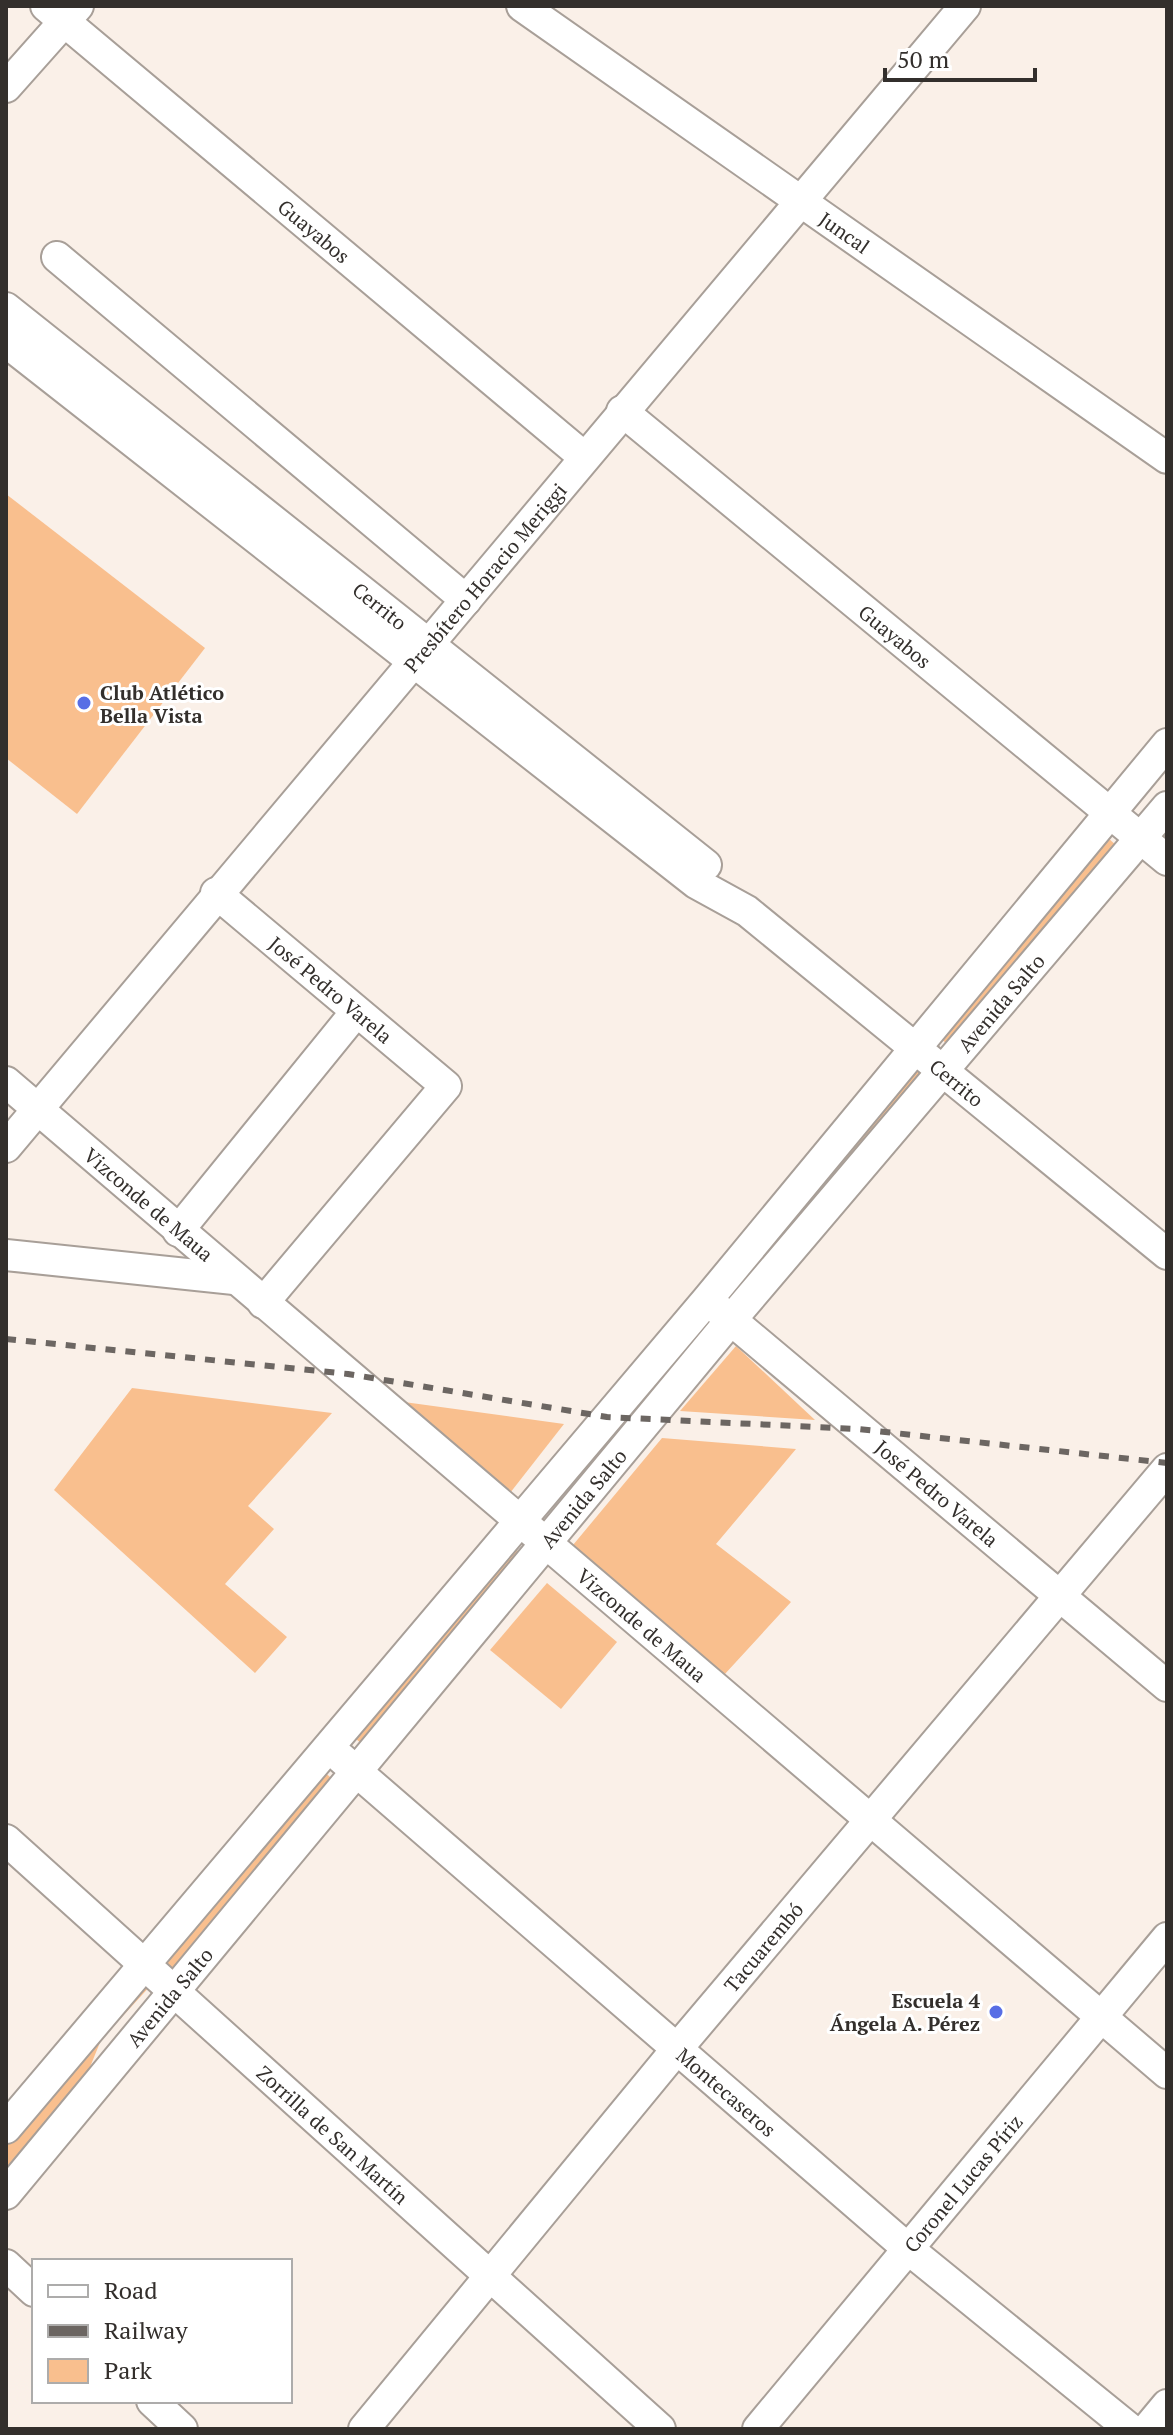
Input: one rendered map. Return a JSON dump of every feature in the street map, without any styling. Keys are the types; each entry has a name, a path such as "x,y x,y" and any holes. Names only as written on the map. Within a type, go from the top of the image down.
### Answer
{"street":[{"name":"Juncal","path":"522,6 1167,458"},
{"name":"Presbítero Horacio Meriggi","path":"6,1147 216,893 422,654 622,411 965,6"},
{"path":"6,87 63,11"},
{"name":"Guayabos","path":"63,11 584,457"},
{"path":"57,257 466,600"},
{"name":"Cerrito","path":"6,308 696,883 747,911 915,1045 1167,1254"},
{"name":"Cerrito","path":"6,342 422,654"},
{"name":"Guayabos","path":"622,411 1167,860"},
{"name":"Avenida Salto","path":"6,2128 707,1300 1167,744"},
{"name":"Avenida Salto","path":"6,2194 730,1321 1167,807"},
{"name":"José Pedro Varela","path":"216,893 446,1086 263,1303"},
{"path":"178,1231 356,1012"},
{"name":"Vizconde de Maua","path":"6,1082 1167,2073"},
{"path":"6,1255 234,1279"},
{"name":"José Pedro Varela","path":"707,1300 1167,1686"},
{"name":"Tacuarembó","path":"364,2429 676,2050 1167,1469"},
{"name":"Montecaseros","path":"327,1747 358,1770 907,2248 1130,2429"},
{"name":"Zorrilla de San Martín","path":"6,1840 173,1994 660,2429"},
{"name":"Coronel Lucas Píriz","path":"758,2429 1167,1938"},
{"path":"6,2265 32,2289"},
{"path":"154,2403 182,2429"},
{"path":"1147,2429 1167,2405"}],"green space":[{"name":"Club Atlético Bella Vista","path":"6,494 205,648 77,814 6,758"},
{"path":"1107,837 1118,847 948,1045 937,1035"},
{"path":"910,1066 922,1075 739,1297 728,1288"},
{"path":"736,1346 815,1420 680,1411"},
{"path":"132,1388 332,1413 248,1506 274,1529 225,1584 287,1637 255,1673 54,1490"},
{"path":"404,1402 564,1424 510,1493"},
{"path":"662,1438 796,1449 716,1544 791,1602 724,1675 573,1545"},
{"path":"510,1545 522,1554 362,1744 350,1734"},
{"path":"547,1583 617,1642 561,1709 490,1650"},
{"path":"322,1770 337,1783 175,1977 156,1962"},
{"path":"143,1977 152,1984 101,2040 88,2072 6,2168 6,2144"}],"railway":[{"path":"6,1339 348,1374 607,1417 858,1429 1167,1463"}],"place":[{"name":"Club Atlético Bella Vista","path":"84,703"},
{"name":"Escuela 4 Ángela A. Pérez","path":"996,2012"}]}
